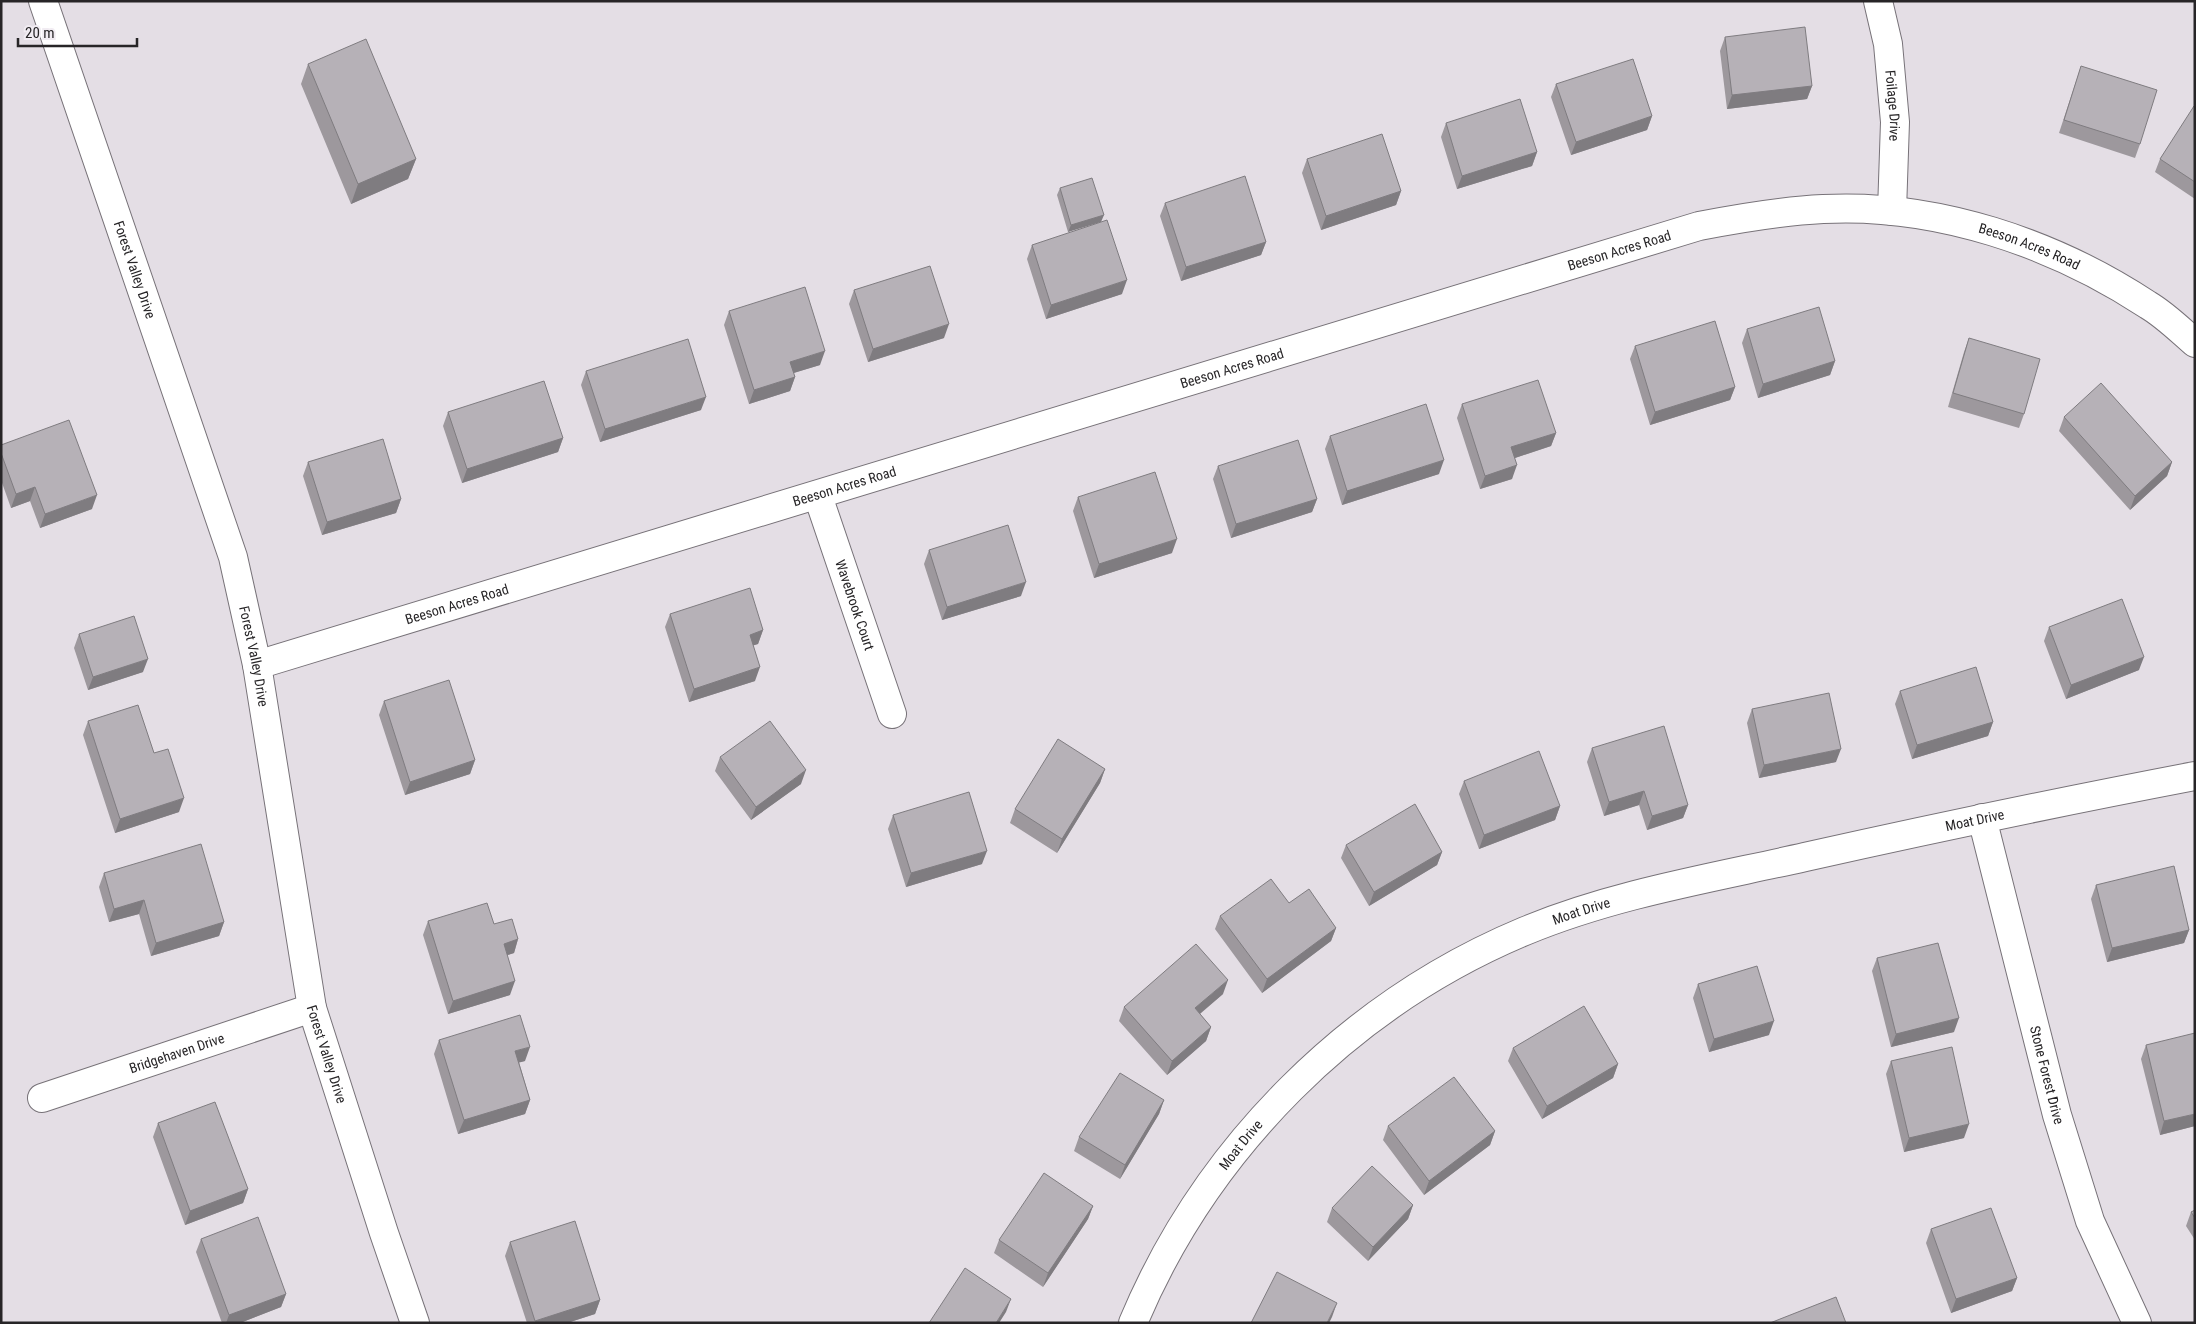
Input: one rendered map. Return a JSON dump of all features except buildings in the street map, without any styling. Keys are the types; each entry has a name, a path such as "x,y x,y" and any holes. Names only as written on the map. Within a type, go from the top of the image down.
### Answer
{"street":[{"name":"Forest Valley Drive","path":"43,1 234,557 257,665 312,1008 415,1323"},
{"name":"Foilage Drive","path":"1878,1 1888,44 1895,122 1892,211"},
{"name":"Beeson Acres Road","path":"257,665 818,496 1699,226 1753,216 1824,209 1892,211 1958,222 2027,243 2092,271 2150,306 2195,343"},
{"name":"Wavebrook Court","path":"818,496 892,714"},
{"name":"Moat Drive","path":"1133,1323 1148,1286 1193,1208 1247,1135 1309,1070 1379,1013 1444,971 1524,931 1609,901 1982,818 2195,776"},
{"name":"Stone Forest Drive","path":"1982,818 2057,1115 2090,1221 2129,1320"},
{"name":"Bridgehaven Drive","path":"42,1098 312,1008"}]}
